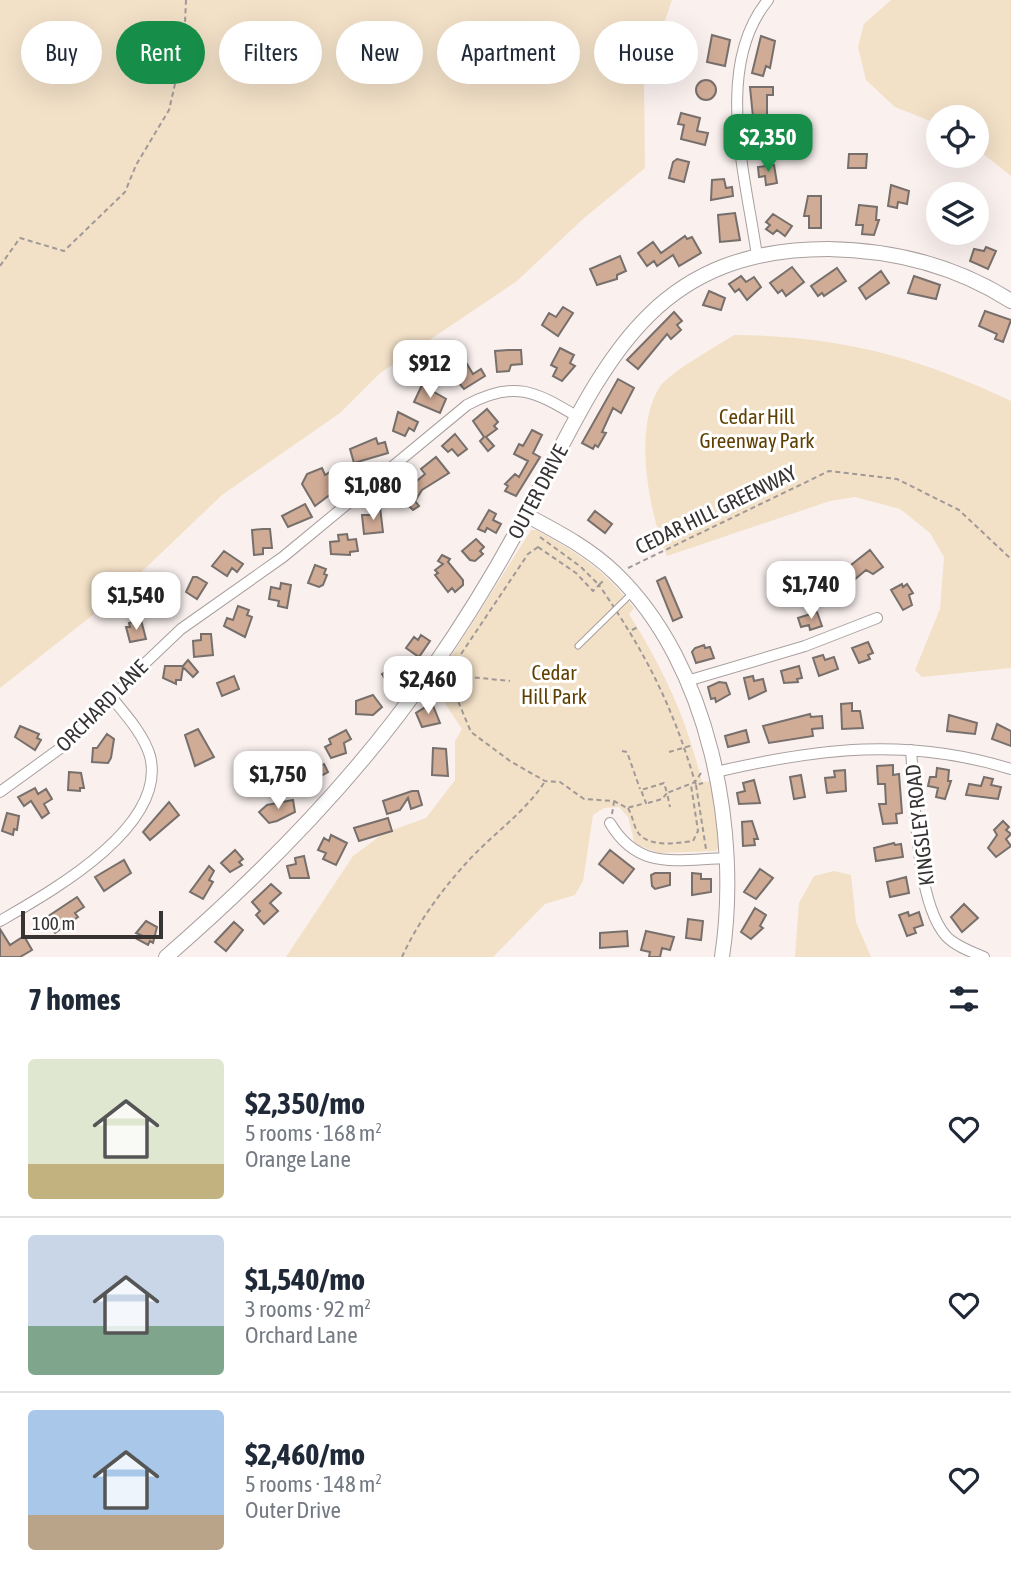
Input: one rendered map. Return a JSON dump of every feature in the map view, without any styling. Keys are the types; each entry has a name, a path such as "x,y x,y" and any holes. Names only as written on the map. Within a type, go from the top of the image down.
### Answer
{"street":[{"path":"757,256 736,88 744,46 760,10 768,0"},
{"name":"OUTER DRIVE","path":"166,957 235,897 296,834 352,772 432,669 482,593 607,363 646,316 690,283 757,256 828,249 899,256 960,274 1011,301"},
{"name":"ORCHARD LANE","path":"0,792 73,739 181,629 283,557 467,405 496,392 519,389 546,398 578,417"},
{"path":"526,515 584,547 615,573 633,593 664,638 687,681 705,729 717,776 728,858 722,957"},
{"path":"687,681 805,646 877,618"},
{"path":"0,921 91,862 136,818 150,785 150,758 129,719 112,698"},
{"path":"717,776 805,752 864,747 911,750 983,761 1011,769"},
{"name":"KINGSLEY ROAD","path":"911,750 918,838 934,918 951,941 984,957"},
{"path":"610,822 618,836 642,856 657,860 728,858"}],"lane":[{"path":"578,646 633,593"}],"path":[{"path":"0,266 20,238 64,251 125,192 136,165 169,110 184,46 186,0"},
{"name":"CEDAR HILL GREENWAY","path":"599,585 615,573 829,471 897,479 959,510 1011,559"},
{"path":"539,536 581,567 599,585 631,631 654,671 695,783 707,859"},
{"path":"447,675 532,549 544,548 593,591 599,585"},
{"path":"631,631 638,627"},
{"path":"432,669 447,675 510,681"},
{"path":"447,675 471,732 510,761 545,781 560,782 584,799 614,802 627,808 662,799 667,793 717,776"},
{"path":"669,752 693,744"},
{"path":"622,751 627,752 646,803"},
{"path":"695,783 701,773"},
{"path":"402,957 411,937 468,861 534,798 545,781"},
{"path":"641,790 664,783 670,807"},
{"path":"627,808 636,829 644,839 664,844 693,841 698,831 691,784"},
{"path":"610,822 614,802"}],"green space":[{"path":"0,0 672,0 665,21 594,21 594,84 644,84 645,168 583,219 517,281 379,374 340,413 222,495 112,600 0,688"},
{"path":"891,0 1011,0 1011,176 989,159 989,105 926,105 926,119 895,107 866,80 858,47 864,24"},
{"name":"Cedar Hill Greenway Park","path":"734,335 772,336 843,344 942,372 1011,401 1011,668 922,677 915,670 940,609 944,557 930,533 900,509 855,497 830,501 667,556 654,518 646,472 645,448 651,406 659,388 672,375"},
{"name":"Cedar Hill Park","path":"531,530 551,538 590,563 634,608 629,614 673,695 689,736 702,782 712,781 720,844 716,851 659,853 635,844 628,817 619,807 604,808 593,815 583,881 575,895 545,904 493,957 286,957 353,856 384,833 426,818 455,780 455,741 462,729 433,685"},
{"path":"834,871 851,875 856,922 871,957 795,957 799,903 814,876"}],"building":[{"path":"712,35 730,40 725,66 707,62"},
{"path":"761,36 775,41 770,68 766,66 763,76 752,73"},
{"path":"706,80 713,83 716,90 713,97 706,100 699,97 696,90 699,83"},
{"path":"750,87 773,87 773,95 767,95 767,120 770,130 776,129 777,140 772,140 772,145 760,147 759,136 755,137"},
{"path":"681,113 700,118 697,131 708,133 705,145 681,139 684,125 678,124"},
{"path":"849,154 867,154 866,168 848,168"},
{"path":"677,159 689,162 684,182 669,178 673,162"},
{"path":"774,165 777,183 766,185 765,176 759,177 758,167"},
{"path":"724,179 726,188 732,187 733,196 711,200 712,180"},
{"path":"891,185 909,191 907,204 898,202 897,208 888,206"},
{"path":"808,196 821,196 821,228 809,228 809,216 804,216"},
{"path":"859,205 877,207 876,220 879,220 874,235 862,234 863,225 856,225"},
{"path":"735,213 740,240 720,242 718,215"},
{"path":"773,214 792,226 785,236 777,230 773,234 766,229 770,225 766,222"},
{"path":"685,236 687,239 692,237 701,253 679,266 673,255 657,266 654,261 647,266 638,253 653,242 661,253"},
{"path":"986,247 996,251 988,269 970,261 974,249 984,251"},
{"path":"620,256 626,271 617,275 617,279 597,285 590,269"},
{"path":"792,267 804,282 786,296 782,290 778,293 770,283"},
{"path":"837,268 846,281 824,296 822,293 818,296 811,286"},
{"path":"881,271 889,283 866,299 859,288"},
{"path":"741,276 746,282 754,277 761,287 747,300 739,289 735,292 729,284"},
{"path":"914,276 940,285 936,299 908,293"},
{"path":"709,291 725,298 721,310 703,305"},
{"path":"563,307 573,313 558,336 542,325 549,313 556,317"},
{"path":"985,311 1011,320 1003,342 995,339 997,334 979,326"},
{"path":"674,312 682,321 677,325 681,330 671,339 667,334 638,369 627,360"},
{"path":"560,348 574,355 570,363 575,366 562,381 553,376 557,368 551,365"},
{"path":"521,350 522,364 511,365 509,371 497,372 495,351"},
{"path":"467,364 473,374 481,369 485,376 464,389 451,374"},
{"path":"618,379 634,388 621,413 613,408 602,432 606,433 598,447 595,445 593,449 582,443"},
{"path":"422,385 446,399 440,413 414,402"},
{"path":"487,409 498,422 494,426 497,429 486,437 494,446 488,451 480,441 484,437 473,421"},
{"path":"398,412 418,422 414,431 409,428 405,436 393,431"},
{"path":"532,430 542,435 533,453 540,457 516,496 505,491 508,486 505,484 515,474 519,477 528,461 514,454 519,444 523,446"},
{"path":"455,434 467,449 458,456 452,449 448,452 442,446"},
{"path":"376,438 378,444 385,442 388,453 354,463 350,449"},
{"path":"436,457 449,473 422,490 415,501 419,506 413,510 399,496 425,474 421,469"},
{"path":"322,468 325,475 333,470 336,476 343,472 348,481 315,506 302,484 307,474"},
{"path":"305,504 312,517 288,527 282,516"},
{"path":"380,507 383,532 364,534 362,515 371,515 371,508"},
{"path":"489,510 496,514 493,520 501,524 496,533 487,528 485,532 478,529"},
{"path":"595,511 612,524 605,533 588,520"},
{"path":"270,529 272,548 263,548 263,554 254,555 252,530"},
{"path":"347,534 348,540 356,539 358,551 350,552 350,555 331,554 330,542 339,541 338,535"},
{"path":"476,539 484,547 480,551 483,554 475,561 470,560 462,551"},
{"path":"870,550 883,567 873,574 866,570 854,580 846,569"},
{"path":"224,551 243,564 237,572 232,568 227,576 212,566"},
{"path":"442,555 450,559 448,562 463,580 463,585 455,592 452,588 448,592 435,575 438,573 435,570 443,564 438,561"},
{"path":"315,565 326,569 324,574 327,575 323,585 319,587 308,583"},
{"path":"193,577 207,583 197,599 186,592"},
{"path":"665,577 682,617 673,621 657,581"},
{"path":"281,583 291,585 287,608 278,606 279,601 269,599 271,587 280,589"},
{"path":"902,584 903,587 907,584 913,593 909,595 912,605 903,610 891,590"},
{"path":"238,606 249,610 247,615 252,617 245,637 224,626 227,618 233,620"},
{"path":"817,612 822,626 810,630 809,625 801,627 798,618"},
{"path":"141,620 146,639 130,642 126,627 130,627 129,623"},
{"path":"201,634 211,634 213,655 194,657 193,641 201,640"},
{"path":"421,635 430,641 419,657 406,648 414,637 418,640"},
{"path":"868,642 873,653 868,655 870,659 859,663 852,648"},
{"path":"704,645 705,648 710,647 714,658 696,663 692,652"},
{"path":"823,655 825,660 834,657 838,669 819,676 813,658"},
{"path":"188,660 198,672 193,677 183,667 181,680 176,680 176,684 163,678 165,666 183,666"},
{"path":"398,664 404,675 390,687 382,674"},
{"path":"799,666 802,678 797,679 798,682 784,683 781,671"},
{"path":"234,676 239,689 222,696 217,683"},
{"path":"753,676 754,681 763,679 766,691 749,699 744,678"},
{"path":"719,682 726,683 730,694 716,702 715,698 711,699 708,687"},
{"path":"373,695 382,707 373,715 356,714 356,701"},
{"path":"432,703 440,723 422,727 416,713"},
{"path":"852,703 852,711 860,711 863,728 842,729 841,704"},
{"path":"810,714 811,717 822,716 823,728 812,729 813,736 769,743 763,726"},
{"path":"949,715 977,723 975,734 947,731"},
{"path":"997,724 1011,731 1011,746 992,739"},
{"path":"20,726 39,734 37,738 41,740 35,750 15,737"},
{"path":"198,729 214,757 195,766 185,735"},
{"path":"346,730 351,739 344,743 346,753 331,758 325,747 331,744 329,739"},
{"path":"746,730 749,742 728,747 725,736"},
{"path":"107,734 114,739 111,758 108,763 92,762 93,748 97,748"},
{"path":"433,748 446,749 448,776 432,775"},
{"path":"324,764 328,772 321,776 321,782 306,786 301,776"},
{"path":"893,765 893,775 899,774 902,813 896,814 897,823 883,824 879,804 886,804 885,784 878,784 877,766"},
{"path":"937,768 949,770 948,781 951,781 945,799 936,797 938,788 928,786 930,777 936,777"},
{"path":"845,770 846,791 827,793 825,778 835,777 834,771"},
{"path":"69,772 81,773 84,788 80,788 80,791 68,790"},
{"path":"801,775 805,797 794,799 790,777"},
{"path":"984,777 993,779 991,785 1001,787 998,799 966,795 969,784 981,786"},
{"path":"754,780 760,803 739,804 737,793 745,791 743,783"},
{"path":"35,788 38,794 46,789 52,799 44,804 49,813 42,818 31,801 24,806 18,797"},
{"path":"418,791 422,805 411,809 408,798 400,810 387,814 383,801"},
{"path":"293,800 295,812 277,821 269,823 259,812 267,805"},
{"path":"169,802 179,815 150,840 143,832"},
{"path":"7,813 19,816 17,830 14,829 13,835 2,831"},
{"path":"388,818 392,831 359,841 354,828"},
{"path":"752,821 758,839 754,839 755,845 743,846 742,822"},
{"path":"1003,821 1009,827 1006,830 1011,834 1006,839 1011,846 996,857 988,848 997,835 994,830"},
{"path":"331,835 347,843 336,865 323,859 326,853 318,850 324,838 329,841"},
{"path":"901,844 903,857 876,861 874,848"},
{"path":"235,850 243,859 239,862 242,865 230,872 221,863"},
{"path":"610,850 634,869 623,883 599,864"},
{"path":"304,856 309,878 290,878 287,866 296,864 295,858"},
{"path":"124,860 131,873 104,891 95,877"},
{"path":"209,866 214,871 209,880 213,882 203,899 190,892"},
{"path":"760,869 773,878 756,899 744,892"},
{"path":"670,873 670,885 655,889 651,875"},
{"path":"692,873 701,874 701,879 711,879 711,892 692,895"},
{"path":"906,877 909,893 890,897 887,882"},
{"path":"271,884 281,893 270,903 278,911 264,924 256,915 260,911 252,902"},
{"path":"77,897 84,907 75,913 78,917 55,933 44,919"},
{"path":"964,904 978,918 962,932 951,917"},
{"path":"755,908 766,915 760,926 763,928 751,939 741,932"},
{"path":"908,912 909,916 919,912 923,925 914,928 916,933 907,936 899,915"},
{"path":"688,919 703,921 701,940 686,938"},
{"path":"146,921 157,927 153,943 150,941 148,945 137,939 141,935 136,933"},
{"path":"234,922 243,930 226,951 215,942"},
{"path":"0,929 10,945 24,936 32,950 20,957 0,957"},
{"path":"627,931 628,946 600,948 600,933"},
{"path":"646,931 674,937 670,950 662,948 660,957 649,957 650,952 641,950"}]}
